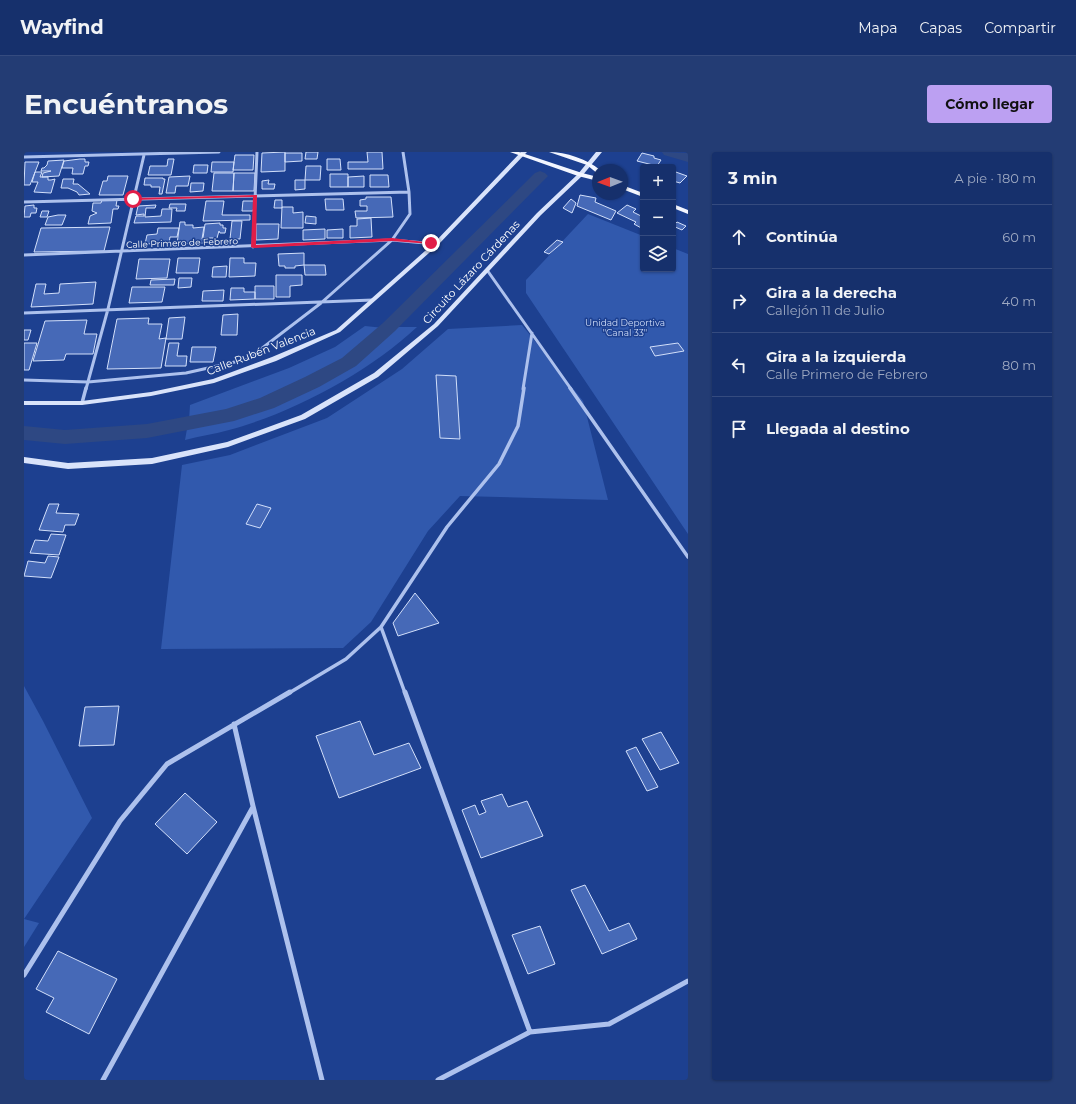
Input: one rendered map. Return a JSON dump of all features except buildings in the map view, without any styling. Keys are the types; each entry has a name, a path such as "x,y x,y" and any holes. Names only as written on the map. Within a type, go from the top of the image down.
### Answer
{"main road":[{"path":"513,152 561,169 592,178"},
{"path":"552,152 589,164 592,167"},
{"path":"628,189 640,194"},
{"path":"676,207 688,212"}],"street":[{"path":"24,157 219,152"},
{"path":"253,247 257,152"},
{"name":"Calle Rubén Valencia","path":"24,380 88,382 186,374 248,359 322,303 392,240 410,214 409,192 403,152"},
{"name":"Circuito Lázaro Cárdenas","path":"24,460 68,466 152,461 228,444 303,417 376,375 436,325 539,214 580,175 599,152"},
{"path":"82,403 108,309 144,155"},
{"name":"Calle Rubén Valencia","path":"24,403 82,403 151,394 214,381 274,359 338,331 436,244 524,155"},
{"path":"24,202 409,192"},
{"name":"Calle Primero de Febrero","path":"24,255 253,247 392,240 436,244"},
{"path":"487,270 688,557"},
{"path":"24,312 322,303 373,300"},
{"path":"24,975 120,821 167,764 346,659 381,627 447,527 499,464 518,426 532,334"},
{"path":"381,627 530,1032"},
{"path":"234,724 253,806 322,1080"},
{"path":"103,1080 253,806"},
{"path":"438,1080 530,1032 608,1024 688,981"}],"green space":[{"name":"Unidad Deportiva \"Canal 33\"","path":"588,214 640,235 640,272 676,272 676,249 688,254 688,534 526,293 526,280"},
{"path":"522,325 583,401 608,500 460,496 428,531 371,622 343,648 161,649 182,465 230,455 327,418 402,369 448,329"},
{"path":"365,326 384,328 360,348 327,369 270,397 189,421 190,405 289,368 335,347"},
{"path":"396,327 417,327 398,344 376,360 329,389 304,402 253,423 185,440 187,429 250,412 300,390 356,362"},
{"path":"24,686 92,818 24,919"},
{"path":"24,919 39,923 24,947"}],"waterway":[{"path":"669,152 688,158"},
{"path":"24,433 65,437 147,431 227,416 267,403 312,382 349,362 389,327 540,176"}],"route":[{"path":"133,199 255,196 253,247 392,240 431,243"}]}
